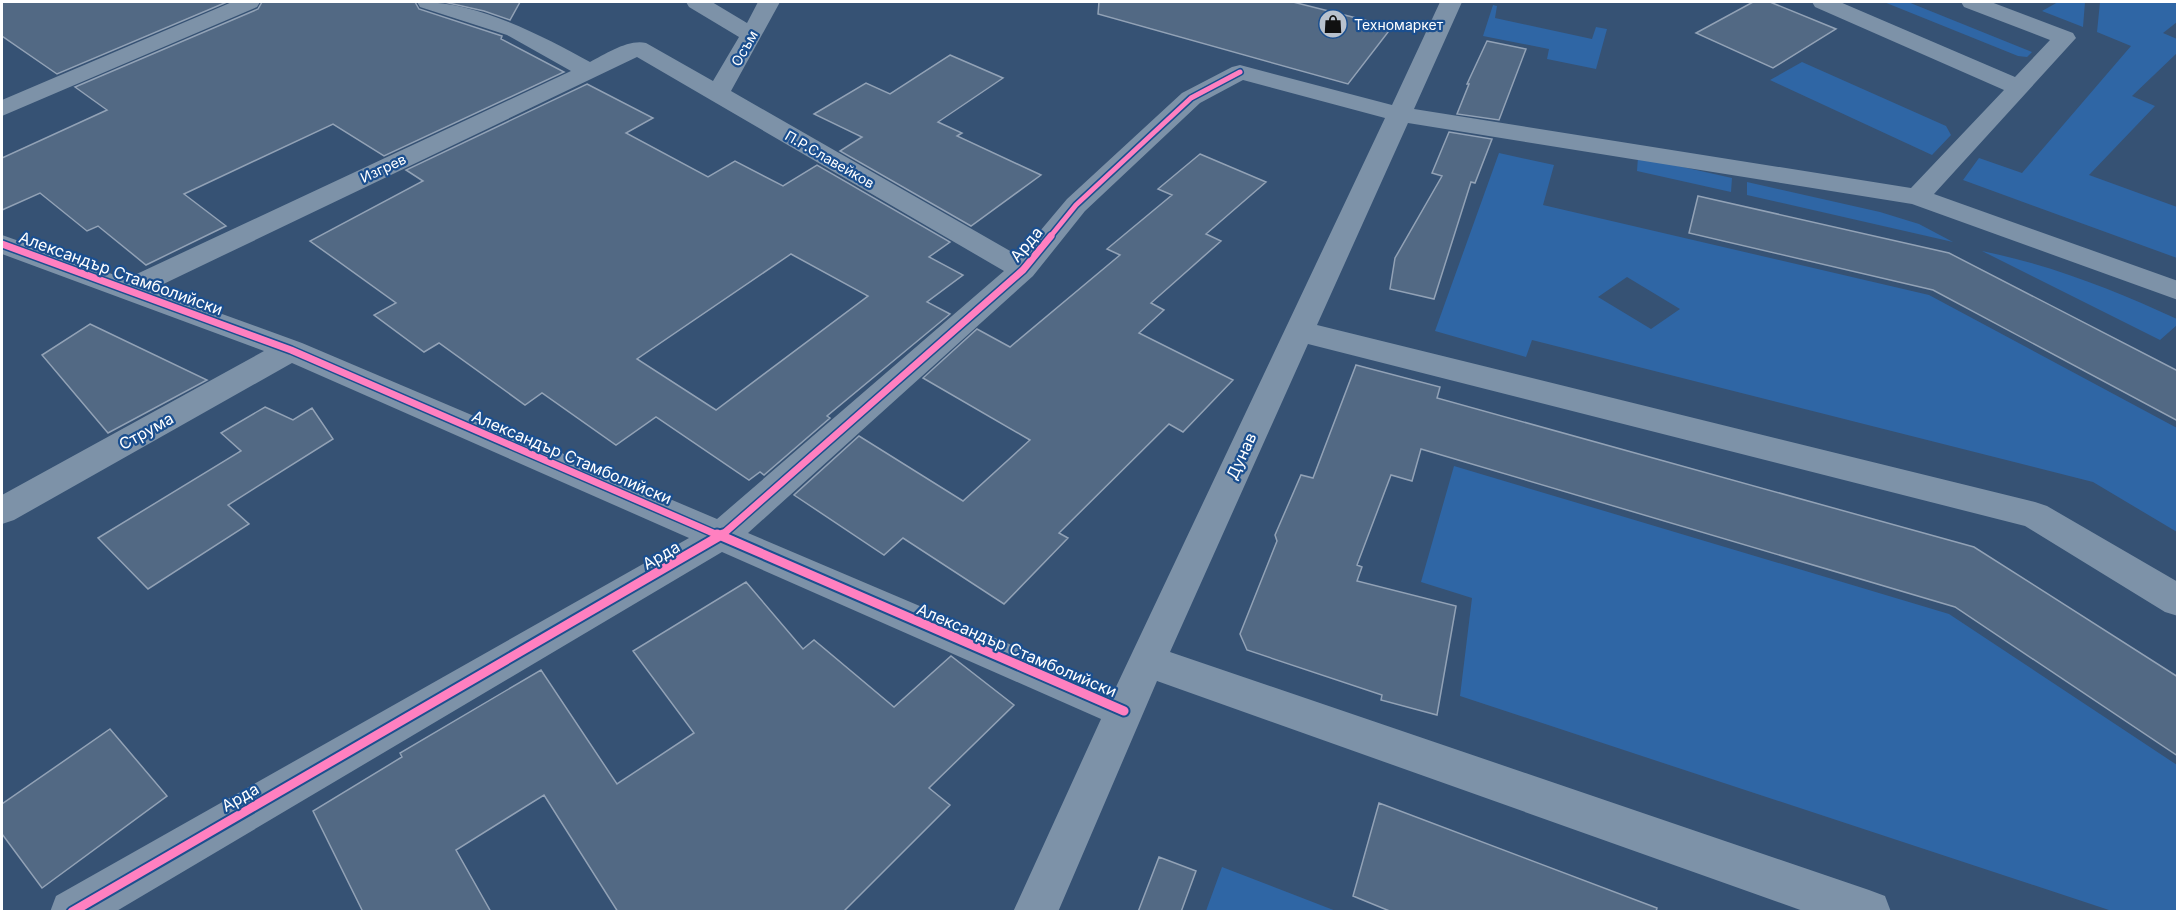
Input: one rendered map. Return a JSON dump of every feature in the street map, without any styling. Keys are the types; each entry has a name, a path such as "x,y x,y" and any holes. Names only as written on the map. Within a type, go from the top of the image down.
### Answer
{"street":[{"path":"2,109 249,2"},
{"path":"428,2 515,30 589,71"},
{"path":"696,2 752,35"},
{"name":"Осъм","path":"717,94 769,2"},
{"name":"Дунав","path":"1035,912 1124,711 1399,114 1446,2"},
{"path":"1822,2 2018,87"},
{"path":"1917,197 2065,38 1972,2"},
{"name":"Изгрев","path":"129,289 638,48"},
{"name":"П.Р.Славейков","path":"638,48 1023,270"},
{"name":"Арда","path":"72,912 721,536 1023,270 1076,205 1191,98 1240,72 1399,114"},
{"path":"1399,114 1917,197 2178,291"},
{"name":"Александър Стамболийски","path":"2,244 291,350 1124,711"},
{"path":"1299,331 2035,515 2178,601"},
{"name":"Струма","path":"2,511 291,350"},
{"path":"1147,661 1869,912"}],"shaded area":[{"path":"1884,2 1908,2 2032,52 2027,57 2018,56"},
{"path":"2058,2 2085,2 2083,27 2042,11"},
{"path":"2100,2 2177,2 2177,22 2163,33 2177,39 2177,53 2132,96 2155,106 2089,175 2177,207 2177,258 1963,180 1979,158 2022,173 2131,46 2097,32"},
{"path":"1493,5 1497,6 1495,18 1592,39 1596,27 1607,29 1596,69 1547,59 1549,49 1483,36"},
{"path":"1802,62 1946,126 1951,135 1932,155 1770,80"},
{"path":"1499,153 1554,165 1543,205 1929,295 2177,428 2177,532 2093,482 1532,340 1526,357 1435,331","holes":["1627,277 1680,309 1651,329 1598,297"]},
{"path":"1638,157 1732,178 1731,192 1637,171"},
{"path":"1747,182 1880,212 1919,224 1953,242 1747,195"},
{"path":"1982,251 2033,263 2106,288 2177,319 2177,325 2160,340"},
{"path":"1454,466 1949,614 2177,765 2177,911 2112,911 1460,696 1472,598 1421,582"},
{"path":"1222,867 1336,911 1206,911"}],"building":[{"path":"2,2 227,2 57,74 2,36"},
{"path":"262,2 415,2 419,9 502,36 501,39 564,72 384,156 333,124 184,194 226,226 146,265 98,226 87,231 40,193 2,210 2,158 107,110 75,87 258,9"},
{"path":"444,2 520,2 510,20 484,11"},
{"path":"1099,2 1293,2 1392,27 1348,84 1098,14"},
{"path":"1753,2 1770,2 1836,29 1773,68 1696,33"},
{"path":"1487,41 1526,49 1499,120 1457,114 1469,84 1467,84"},
{"path":"950,55 1003,78 938,122 962,133 957,136 1041,175 971,226 840,151 862,137 814,114 866,83 890,94"},
{"path":"587,84 653,118 626,133 708,177 735,161 783,186 817,165 950,242 929,257 963,275 927,302 950,314 827,416 830,418 764,475 760,472 749,480 656,417 616,445 542,393 525,405 439,343 424,352 374,315 396,303 310,241 423,181 406,170","holes":["791,254 868,296 716,410 637,359"]},
{"path":"1449,132 1492,139 1475,183 1471,182 1434,299 1390,289 1395,258 1442,176 1432,173"},
{"path":"1200,154 1266,182 1206,234 1221,241 1151,303 1164,310 1139,333 1233,380 1183,432 1169,424 1059,533 1068,538 1004,604 903,538 884,555 794,495 859,436 963,501 1030,440 923,378 977,329 1010,347 1120,255 1107,249 1172,195 1158,189"},
{"path":"1698,196 1949,253 2178,371 2178,421 1933,290 1689,233"},
{"path":"90,324 207,380 108,433 42,355"},
{"path":"1356,365 1440,387 1437,398 1974,547 2178,677 2178,756 1955,607 1421,449 1412,481 1391,475 1357,565 1362,567 1357,581 1456,606 1437,715 1381,700 1382,695 1247,650 1240,634 1277,541 1275,535 1301,475 1313,478"},
{"path":"265,407 293,420 312,408 333,439 228,505 249,524 148,589 98,538 241,451 221,433"},
{"path":"746,582 803,649 814,640 894,707 951,656 1014,705 929,788 950,805 843,912 618,912 544,795 456,850 491,912 363,912 313,811 402,757 400,753 541,670 617,784 694,733 633,651"},
{"path":"110,729 167,796 42,888 2,834 2,804"},
{"path":"1379,803 1657,908 1656,912 1392,912 1353,896"},
{"path":"1159,857 1196,871 1181,912 1138,912"}],"cycle path":[{"path":"72,912 721,536 1023,270 1076,205 1191,98 1240,72"},
{"path":"2,244 291,350 1124,711"}],"place":[{"name":"Техномаркет","path":"1333,24"}]}
